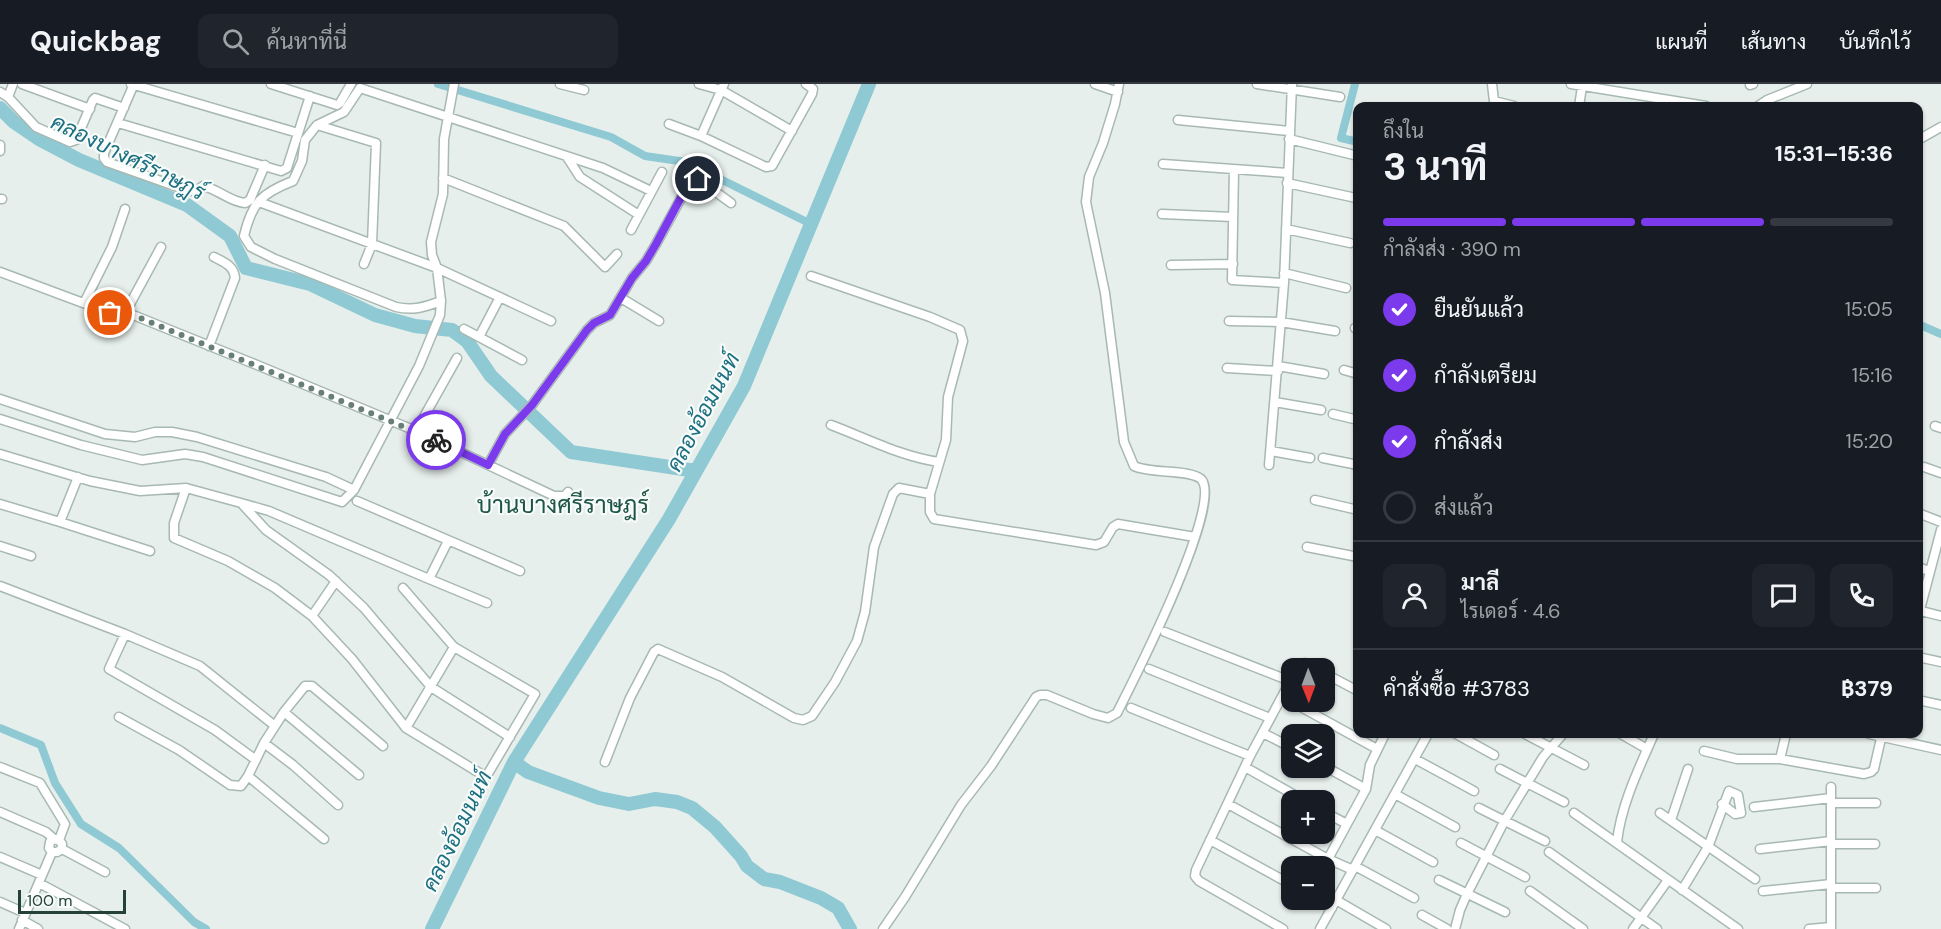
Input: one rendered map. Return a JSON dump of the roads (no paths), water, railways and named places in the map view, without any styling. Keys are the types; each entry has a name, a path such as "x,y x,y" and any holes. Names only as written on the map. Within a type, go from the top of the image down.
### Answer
{"street":[{"path":"13,84 4,95 36,127 70,142 76,140 95,98 124,108"},
{"path":"22,84 90,110"},
{"path":"266,165 250,200 238,203 209,187 203,186 189,191 107,162 104,153 133,84 298,133"},
{"path":"271,84 337,105 357,85"},
{"path":"0,420 90,448 142,460 186,454 203,457 342,502 354,490 392,421 419,366 440,315 441,301 437,268 432,255 431,242 443,194 444,139 453,84"},
{"path":"560,84 584,90"},
{"path":"699,84 722,87 792,131"},
{"path":"669,124 701,136 766,168 772,166 812,94 813,89 806,84"},
{"path":"883,929 962,805 1040,694 1108,718 1117,713 1164,618 1203,512 1205,487 1198,477 1134,466 1124,442 1105,293 1086,202 1089,177 1103,143 1118,88 1095,84"},
{"path":"1257,84 1292,86 1340,97"},
{"path":"1492,84 1494,101 1498,102"},
{"path":"1570,84 1664,102"},
{"path":"357,85 603,168 651,191"},
{"path":"357,85 344,112 317,125 305,140 302,161 293,181 263,195 248,221 244,236 251,248 275,260 396,307 410,310 441,301"},
{"path":"1764,102 1801,85"},
{"path":"1269,465 1284,283 1292,86"},
{"path":"701,136 722,87"},
{"path":"1580,102 1582,87"},
{"path":"118,123 281,171 285,170 310,96"},
{"path":"1178,120 1289,135 1353,154"},
{"path":"317,125 376,143 372,244 364,264"},
{"path":"1923,137 1941,127"},
{"path":"0,145 0,151"},
{"path":"567,156 580,177 639,214"},
{"path":"1163,164 1288,173"},
{"path":"1234,170 1232,280 1284,283"},
{"path":"631,230 662,172"},
{"path":"488,465 505,434 532,405 587,330 594,323 610,315 632,278 646,261 692,177 731,202"},
{"path":"443,178 564,226 605,267 617,254"},
{"path":"1287,183 1353,197"},
{"path":"259,202 437,268 551,321"},
{"path":"84,303 112,247 125,209"},
{"path":"1162,214 1233,217"},
{"path":"1286,229 1350,243"},
{"path":"124,315 161,247"},
{"path":"209,346 235,278 231,266 214,257"},
{"path":"1171,265 1233,264"},
{"path":"0,272 110,313 133,315 416,431 554,496 565,496 568,492"},
{"path":"1284,273 1346,288"},
{"path":"811,276 930,317 960,330 963,340 948,397 946,440 937,477 930,494 930,512 934,519 1096,544 1104,542 1113,527 1118,524 1195,537"},
{"path":"479,337 500,297"},
{"path":"621,298 659,321"},
{"path":"1229,321 1281,322 1335,331"},
{"path":"465,329 522,360"},
{"path":"416,431 457,358"},
{"path":"1227,368 1278,369 1324,374"},
{"path":"1344,370 1353,373"},
{"path":"0,399 105,434 135,437 155,432 172,432 197,437 326,477 354,490"},
{"path":"1275,402 1321,410"},
{"path":"1333,414 1353,419"},
{"path":"831,425 894,450 928,461 939,462"},
{"path":"1271,451 1310,458"},
{"path":"0,454 78,477 140,491 186,488 269,511 487,603"},
{"path":"1323,458 1353,464"},
{"path":"1924,467 1941,472"},
{"path":"60,522 78,477"},
{"path":"186,488 174,523 174,538 228,561 275,588 312,616 352,659 406,728 486,777 535,694 454,647 403,588"},
{"path":"605,762 630,698 658,649 722,677 794,718 803,720 812,716 835,682 857,641 865,612 874,547 893,494 899,488 930,494"},
{"path":"1315,500 1353,509"},
{"path":"357,501 520,572"},
{"path":"241,503 266,530 336,581 364,608 431,687 510,736"},
{"path":"0,504 150,551"},
{"path":"1923,515 1941,522"},
{"path":"1923,597 1941,530"},
{"path":"429,579 448,541"},
{"path":"0,546 31,556"},
{"path":"1307,547 1353,556"},
{"path":"1923,567 1941,567"},
{"path":"312,616 336,581"},
{"path":"0,585 200,666 275,726"},
{"path":"1923,614 1941,616"},
{"path":"1165,632 1281,675"},
{"path":"125,634 109,669 215,730 256,760"},
{"path":"406,728 454,647"},
{"path":"1923,658 1941,662"},
{"path":"1149,669 1270,718"},
{"path":"1335,679 1353,688"},
{"path":"119,717 179,750 230,785 241,786 264,743 284,712 305,686 312,686 382,746"},
{"path":"1281,698 1250,756 1195,876 1199,881 1283,929"},
{"path":"1923,701 1941,705"},
{"path":"1131,708 1250,756"},
{"path":"284,712 359,775"},
{"path":"1310,712 1353,735"},
{"path":"1263,733 1281,742"},
{"path":"1359,738 1377,748"},
{"path":"1330,856 1366,789 1370,765 1383,738"},
{"path":"1335,902 1426,738"},
{"path":"1463,738 1494,755"},
{"path":"1533,738 1584,765"},
{"path":"1455,929 1467,894 1505,820 1543,757 1560,738"},
{"path":"1628,738 1647,749"},
{"path":"1617,843 1619,824 1650,738"},
{"path":"1780,759 1785,738"},
{"path":"1704,751 1746,760 1780,759 1868,773 1874,769 1881,738"},
{"path":"1894,738 1941,750"},
{"path":"264,743 338,805"},
{"path":"1415,759 1474,791"},
{"path":"0,767 40,783 65,824 57,852 52,852 22,921"},
{"path":"1245,767 1286,790"},
{"path":"1500,769 1564,802"},
{"path":"1671,820 1688,769"},
{"path":"1335,772 1366,789"},
{"path":"248,776 324,839"},
{"path":"1809,929 1831,928 1831,787"},
{"path":"1395,794 1455,827"},
{"path":"1754,807 1831,800 1876,803"},
{"path":"1228,804 1323,856"},
{"path":"1682,890 1708,848 1722,804"},
{"path":"1479,808 1545,841"},
{"path":"0,812 46,832 58,843 105,872"},
{"path":"1574,813 1738,929"},
{"path":"1660,813 1755,879"},
{"path":"1335,818 1347,824"},
{"path":"1375,830 1433,862"},
{"path":"1210,840 1281,879"},
{"path":"1760,849 1831,842 1875,844"},
{"path":"1461,843 1525,877"},
{"path":"1549,852 1656,929"},
{"path":"0,857 125,929"},
{"path":"1335,861 1354,868 1414,898"},
{"path":"1439,880 1505,912"},
{"path":"1633,929 1668,880"},
{"path":"1763,891 1831,886 1876,888"},
{"path":"1530,891 1583,929"},
{"path":"0,903 22,921 38,929"},
{"path":"1335,904 1386,929"},
{"path":"1320,929 1331,910"},
{"path":"1422,915 1447,929"}],"waterway":[{"path":"438,84 611,137 645,156 686,162 811,224"},
{"name":"คลองอ้อมนนท์","path":"432,929 514,762 669,519 744,386 869,84"},
{"path":"1353,141 1341,138 1355,84"},
{"name":"คลองบางศรีราษฎร์","path":"0,108 14,122 39,139 79,160 187,205 230,236 246,268 310,284 375,315 415,326 452,330 467,341 491,376 571,452 696,471"},
{"path":"1923,326 1941,334"},
{"path":"0,728 41,745 55,783 81,824 119,848 194,922 206,929"},
{"path":"514,762 528,772 599,798 629,804 655,799 677,802 692,808 715,827 747,866 764,879 780,882 821,898 838,908 850,929"}],"district":[{"name":"บ้านบางศรีราษฎร์","path":"563,504"}]}
